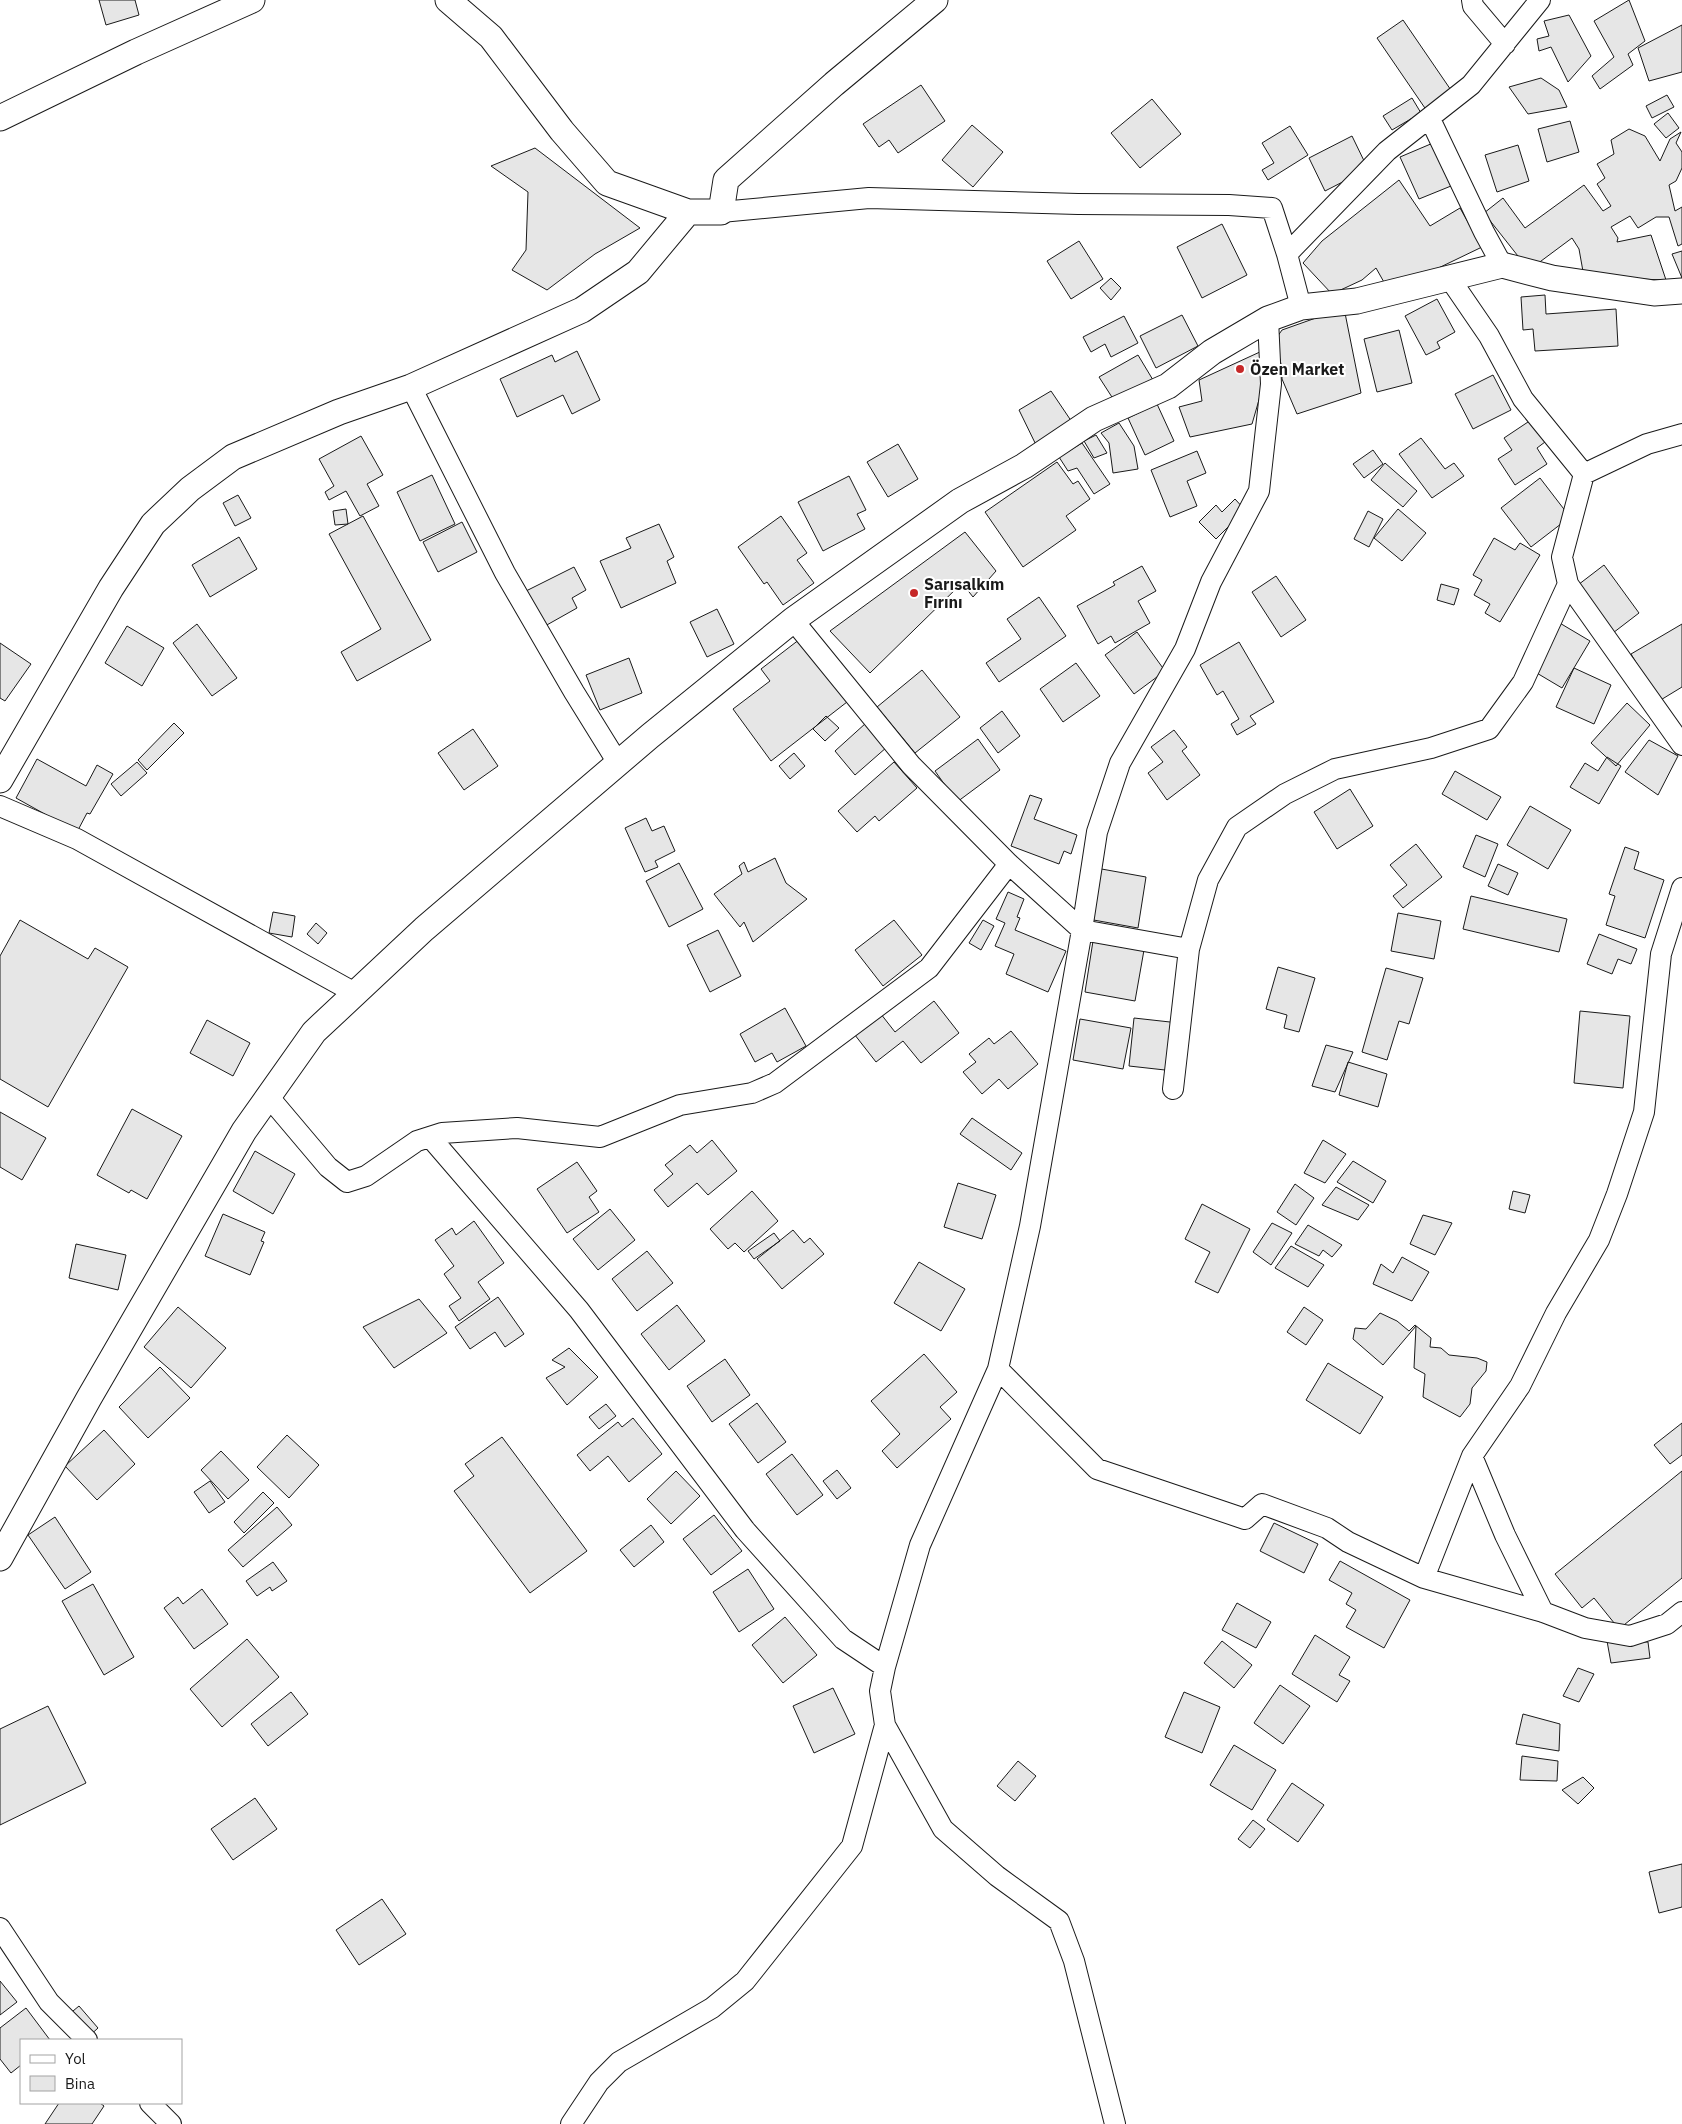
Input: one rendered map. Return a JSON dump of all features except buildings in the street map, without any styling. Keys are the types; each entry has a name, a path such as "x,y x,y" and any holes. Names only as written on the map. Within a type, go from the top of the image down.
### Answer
{"street":[{"path":"0,118 136,52 252,0"},
{"path":"448,0 491,37 562,131 607,183 688,212 722,212 869,198 1078,204 1229,205 1272,208 1288,254 1301,307"},
{"path":"722,212 726,180 834,84 935,0"},
{"path":"1472,0 1472,6 1504,44"},
{"path":"1288,254 1387,151 1471,85 1540,0"},
{"path":"1430,119 1484,232 1502,265"},
{"path":"0,778 111,588 153,524 190,489 233,457 339,412 411,387 582,310 638,272 688,212"},
{"path":"0,1558 89,1398 239,1140 314,1032 424,929 618,763 793,620 960,501 1024,466 1094,418 1168,386 1212,352 1268,319 1301,307 1357,300 1502,265 1552,278 1654,293 1682,291"},
{"path":"1450,279 1488,336 1523,399 1584,474"},
{"path":"1115,2124 1074,1961 1059,1920 997,1876 943,1829 885,1724 880,1691 885,1667 920,1545 998,1370 1030,1226 1082,930 1096,832 1120,763 1185,649 1211,582 1259,491 1271,384 1268,319"},
{"path":"411,387 505,573 574,692 618,763"},
{"path":"1682,434 1647,444 1584,474 1562,557 1568,584 1682,745"},
{"path":"1173,1089 1189,949 1208,880 1237,827 1285,794 1335,769 1430,748 1489,729 1523,682 1568,584"},
{"path":"793,620 911,765 1009,864 1082,930 1189,949"},
{"path":"0,806 76,840 355,993"},
{"path":"268,1096 328,1167 347,1182 366,1176 417,1140 442,1133 517,1128 600,1137 680,1105 752,1093 775,1083 928,968 1009,864"},
{"path":"1424,1578 1472,1456 1520,1386 1556,1313 1599,1240 1617,1194 1644,1112 1661,954 1682,888"},
{"path":"430,1136 578,1310 745,1530 843,1639 885,1667"},
{"path":"998,1370 1097,1469 1245,1519 1262,1504 1327,1528 1348,1542 1424,1578 1543,1612 1585,1628 1630,1636 1668,1624 1682,1612"},
{"path":"1472,1456 1505,1535 1543,1612"},
{"path":"571,2124 599,2082 619,2062 712,2008 745,1982 852,1846 885,1724"},
{"path":"0,1928 49,2002 86,2039"},
{"path":"151,2104 171,2124"}],"place":[{"name":"Özen Market","path":"1240,369"},
{"name":"Sarısalkım Fırını","path":"914,593"}]}
